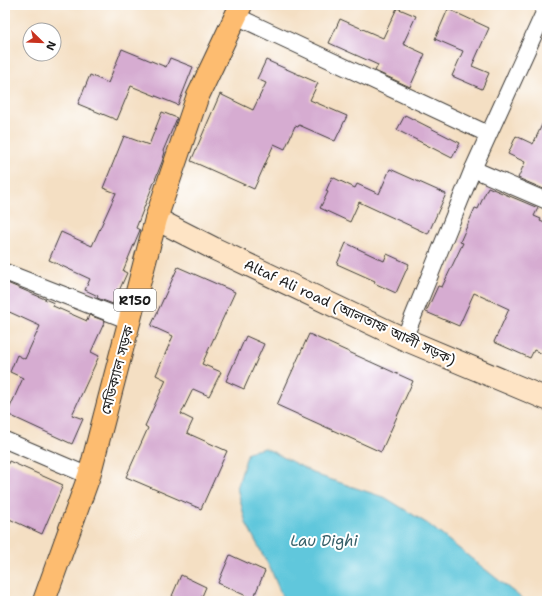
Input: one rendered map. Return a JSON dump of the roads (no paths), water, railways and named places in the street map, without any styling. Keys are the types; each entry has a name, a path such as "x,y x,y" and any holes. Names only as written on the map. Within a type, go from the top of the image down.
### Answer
{"main road":[{"name":"মেডিক্যাল সড়ক","path":"44,601 89,476 156,219 197,98 239,10"},
{"name":"Altaf Ali road (আলতাফ আলী সড়ক)","path":"156,219 215,249 404,339 547,399"}],"street":[{"path":"404,339 488,134 547,6"},
{"path":"239,10 488,134"},
{"path":"473,169 547,201"},
{"path":"5,272 130,321"},
{"path":"5,440 89,476"}],"water":[{"name":"Lau Dighi","path":"265,448 320,476 386,498 428,524 525,601 284,601 271,570 246,523 237,488 248,452"}]}
